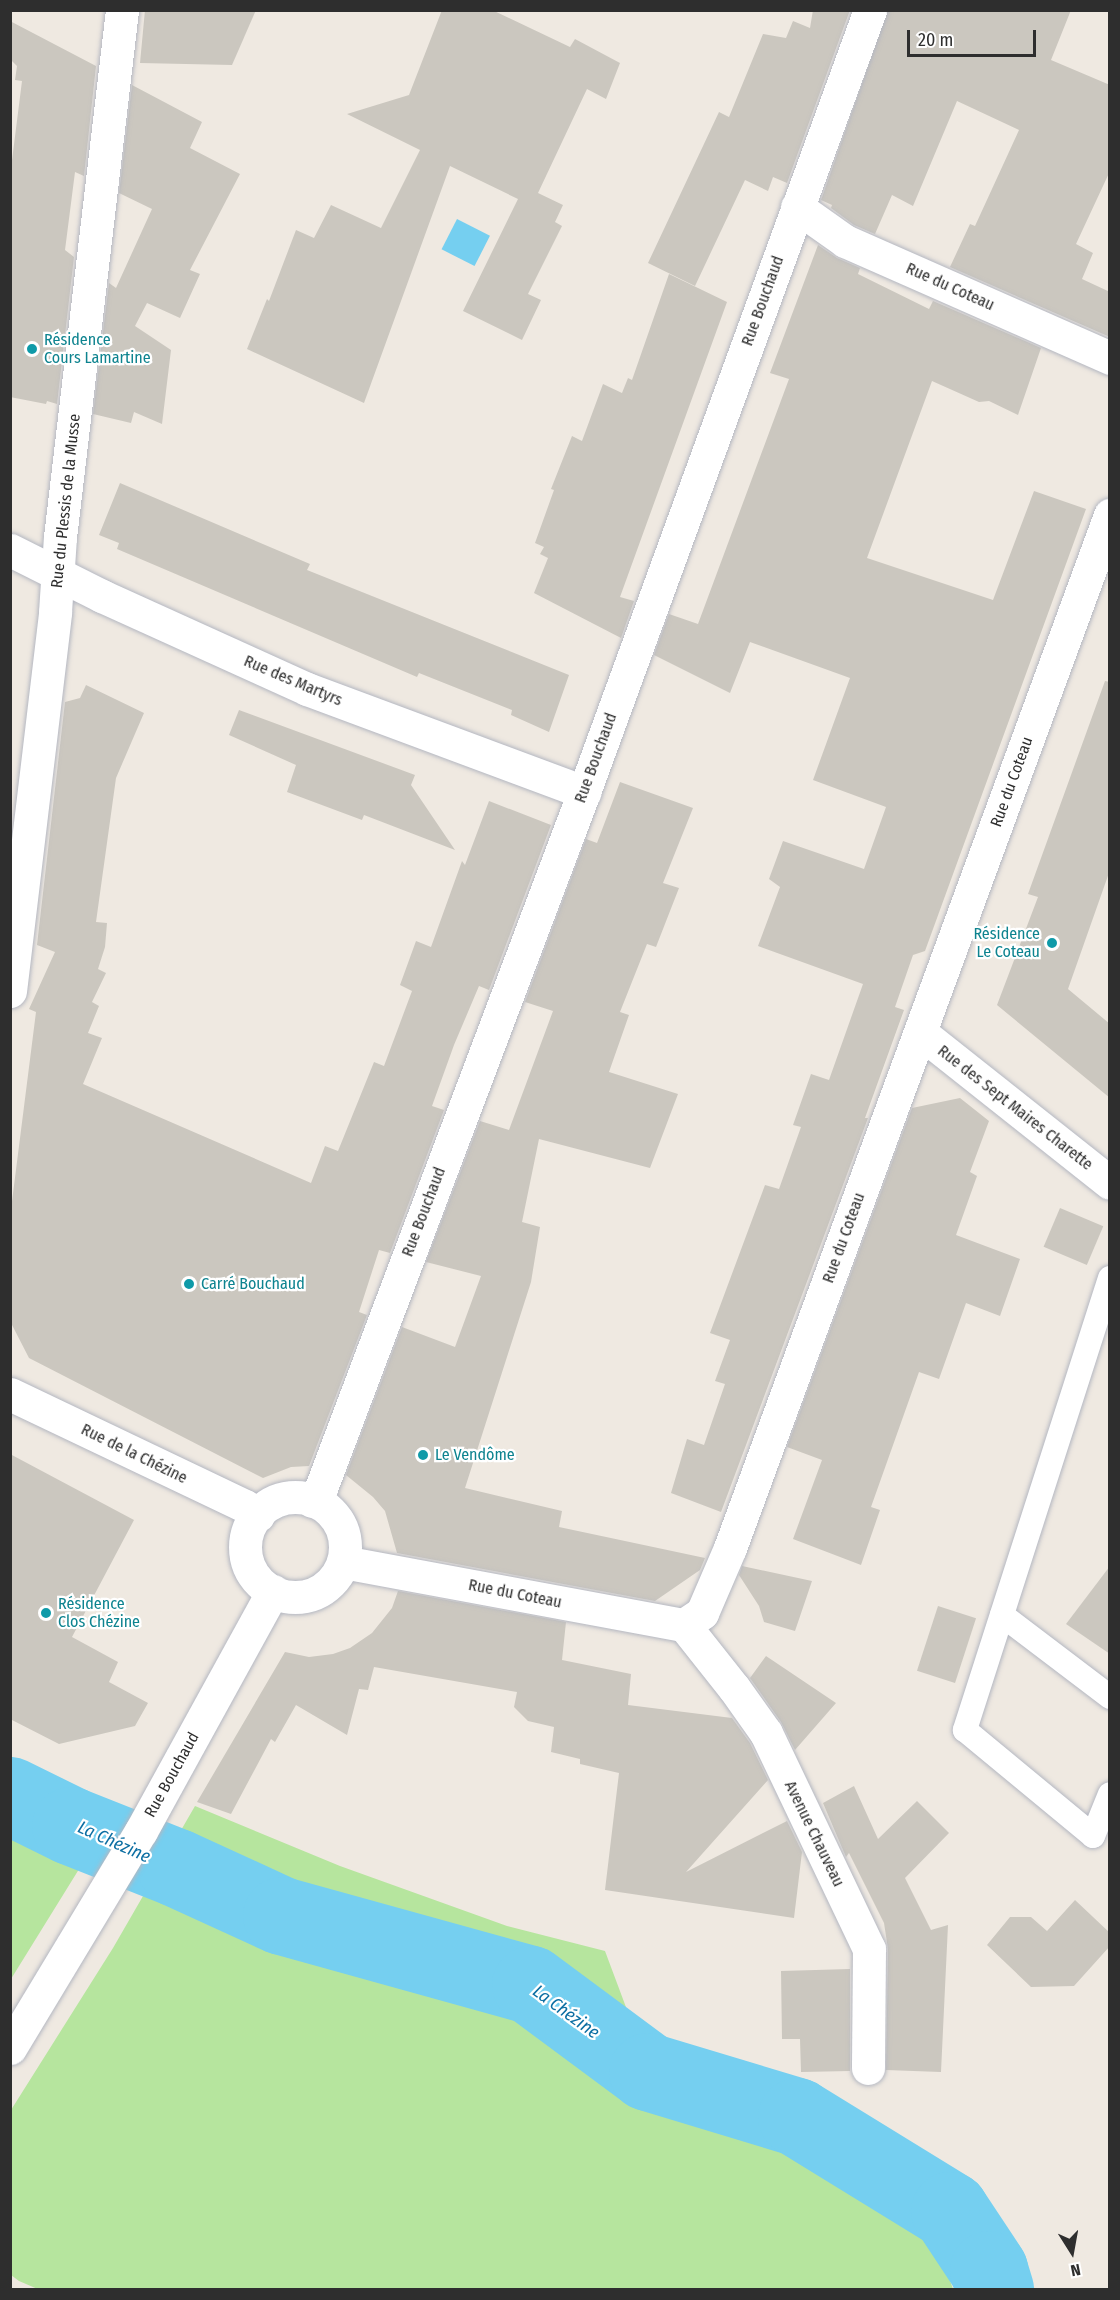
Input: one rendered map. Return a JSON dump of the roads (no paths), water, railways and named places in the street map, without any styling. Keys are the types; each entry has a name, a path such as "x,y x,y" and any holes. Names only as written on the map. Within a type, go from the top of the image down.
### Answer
{"street":[{"name":"Rue du Plessis de la Musse","path":"10,991 58,575 60,537 122,10"},
{"name":"Rue Bouchaud","path":"312,1500 321,1488 584,792 870,10"},
{"name":"Rue du Coteau","path":"797,207 845,241 1110,358"},
{"name":"Rue du Coteau","path":"342,1562 684,1625 702,1613 714,1587 921,1033 1110,515"},
{"name":"Rue des Martyrs","path":"10,550 58,575 307,689 584,792"},
{"name":"Rue des Sept Maires Charette","path":"921,1033 1110,1183"},
{"name":"Rue de la Chézine","path":"10,1394 258,1515"},
{"path":"295,1497 312,1500 325,1508 339,1523 345,1544 342,1562 335,1576 316,1592 292,1596 273,1591 258,1580 246,1554 248,1530 258,1515 281,1499 295,1497"},
{"name":"Rue Bouchaud","path":"10,2048 141,1832 273,1591"},
{"name":"Avenue Chauveau","path":"684,1625 766,1733 869,1949 868,2068"}],"lane":[{"path":"1110,1278 965,1730 1093,1836 1110,1794"},
{"path":"1002,1615 1110,1697"}],"water":[{"path":"457,219 490,236 475,266 442,249"}],"waterway":[{"name":"La Chézine","path":"10,1796 71,1826 177,1868 282,1916 531,1985 648,2072 797,2117 950,2211 989,2270 995,2290"}],"place":[{"name":"Résidence Cours Lamartine","path":"32,349"},
{"name":"Résidence Le Coteau","path":"1052,943"},
{"name":"Carré Bouchaud","path":"189,1284"},
{"name":"Le Vendôme","path":"423,1455"},
{"name":"Résidence Clos Chézine","path":"46,1613"}]}
